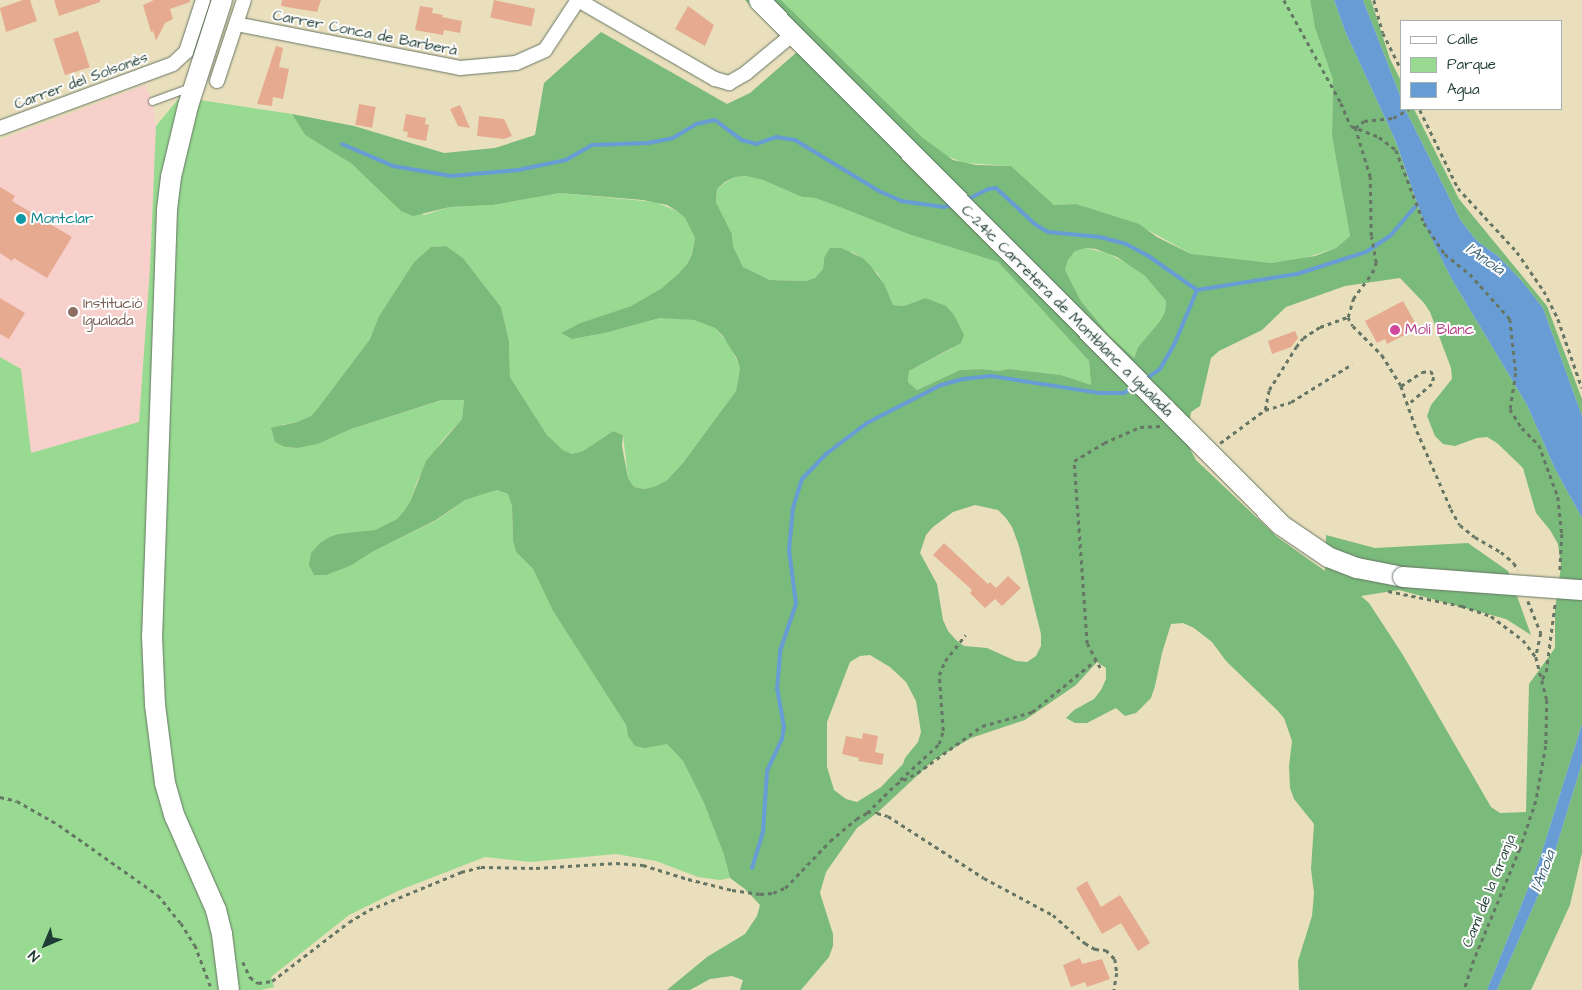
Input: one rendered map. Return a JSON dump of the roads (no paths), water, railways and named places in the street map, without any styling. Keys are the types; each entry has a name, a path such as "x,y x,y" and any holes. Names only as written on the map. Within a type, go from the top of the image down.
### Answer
{"main road":[{"path":"222,0 195,85 171,177 167,210 152,636 155,705 165,783 175,817 216,910 222,934 229,990"},
{"name":"C-241c Carretera de Montblanc a Igualada","path":"759,0 1281,525 1312,548 1357,568 1403,578 1582,590"}],"street":[{"name":"Carrer del Solsonès","path":"0,128 173,64 186,52 203,0"},
{"path":"217,81 244,0"},
{"path":"578,0 715,79 729,84 746,73 792,34"},
{"name":"Carrer Conca de Barberà","path":"236,24 460,68 516,64 545,50 578,0"}],"lane":[{"path":"152,100 195,85"}],"water":[{"name":"l'Anoia","path":"1334,0 1363,0 1400,95 1400,110 1406,110 1461,221 1477,241 1498,256 1521,280 1543,308 1582,416 1582,518 1555,469 1527,405 1451,278 1424,223 1396,142 1345,31"},
{"name":"l'Anoia","path":"1582,724 1582,763 1550,868 1497,990 1487,990 1539,861"}],"waterway":[{"path":"342,144 393,166 451,176 518,170 566,160 592,145 648,143 673,138 696,124 715,120 742,140 756,144 776,137 795,140 879,191 901,201 944,207 953,205"},
{"path":"966,200 989,189 996,188 1036,225 1048,232 1100,237 1126,244 1147,255 1197,290"},
{"path":"1146,379 1160,369 1174,345 1197,290 1297,274 1366,252 1391,235 1420,201"},
{"path":"752,868 763,832 767,771 782,739 784,727 777,689 780,651 796,604 789,550 793,508 802,479 826,454 867,423 941,385 963,379 991,376 1099,393 1124,393 1134,387"}],"place":[{"name":"Montclar","path":"21,219"},
{"name":"Institució Igualada","path":"73,312"},
{"name":"Molí Blanc","path":"1395,330"}]}
